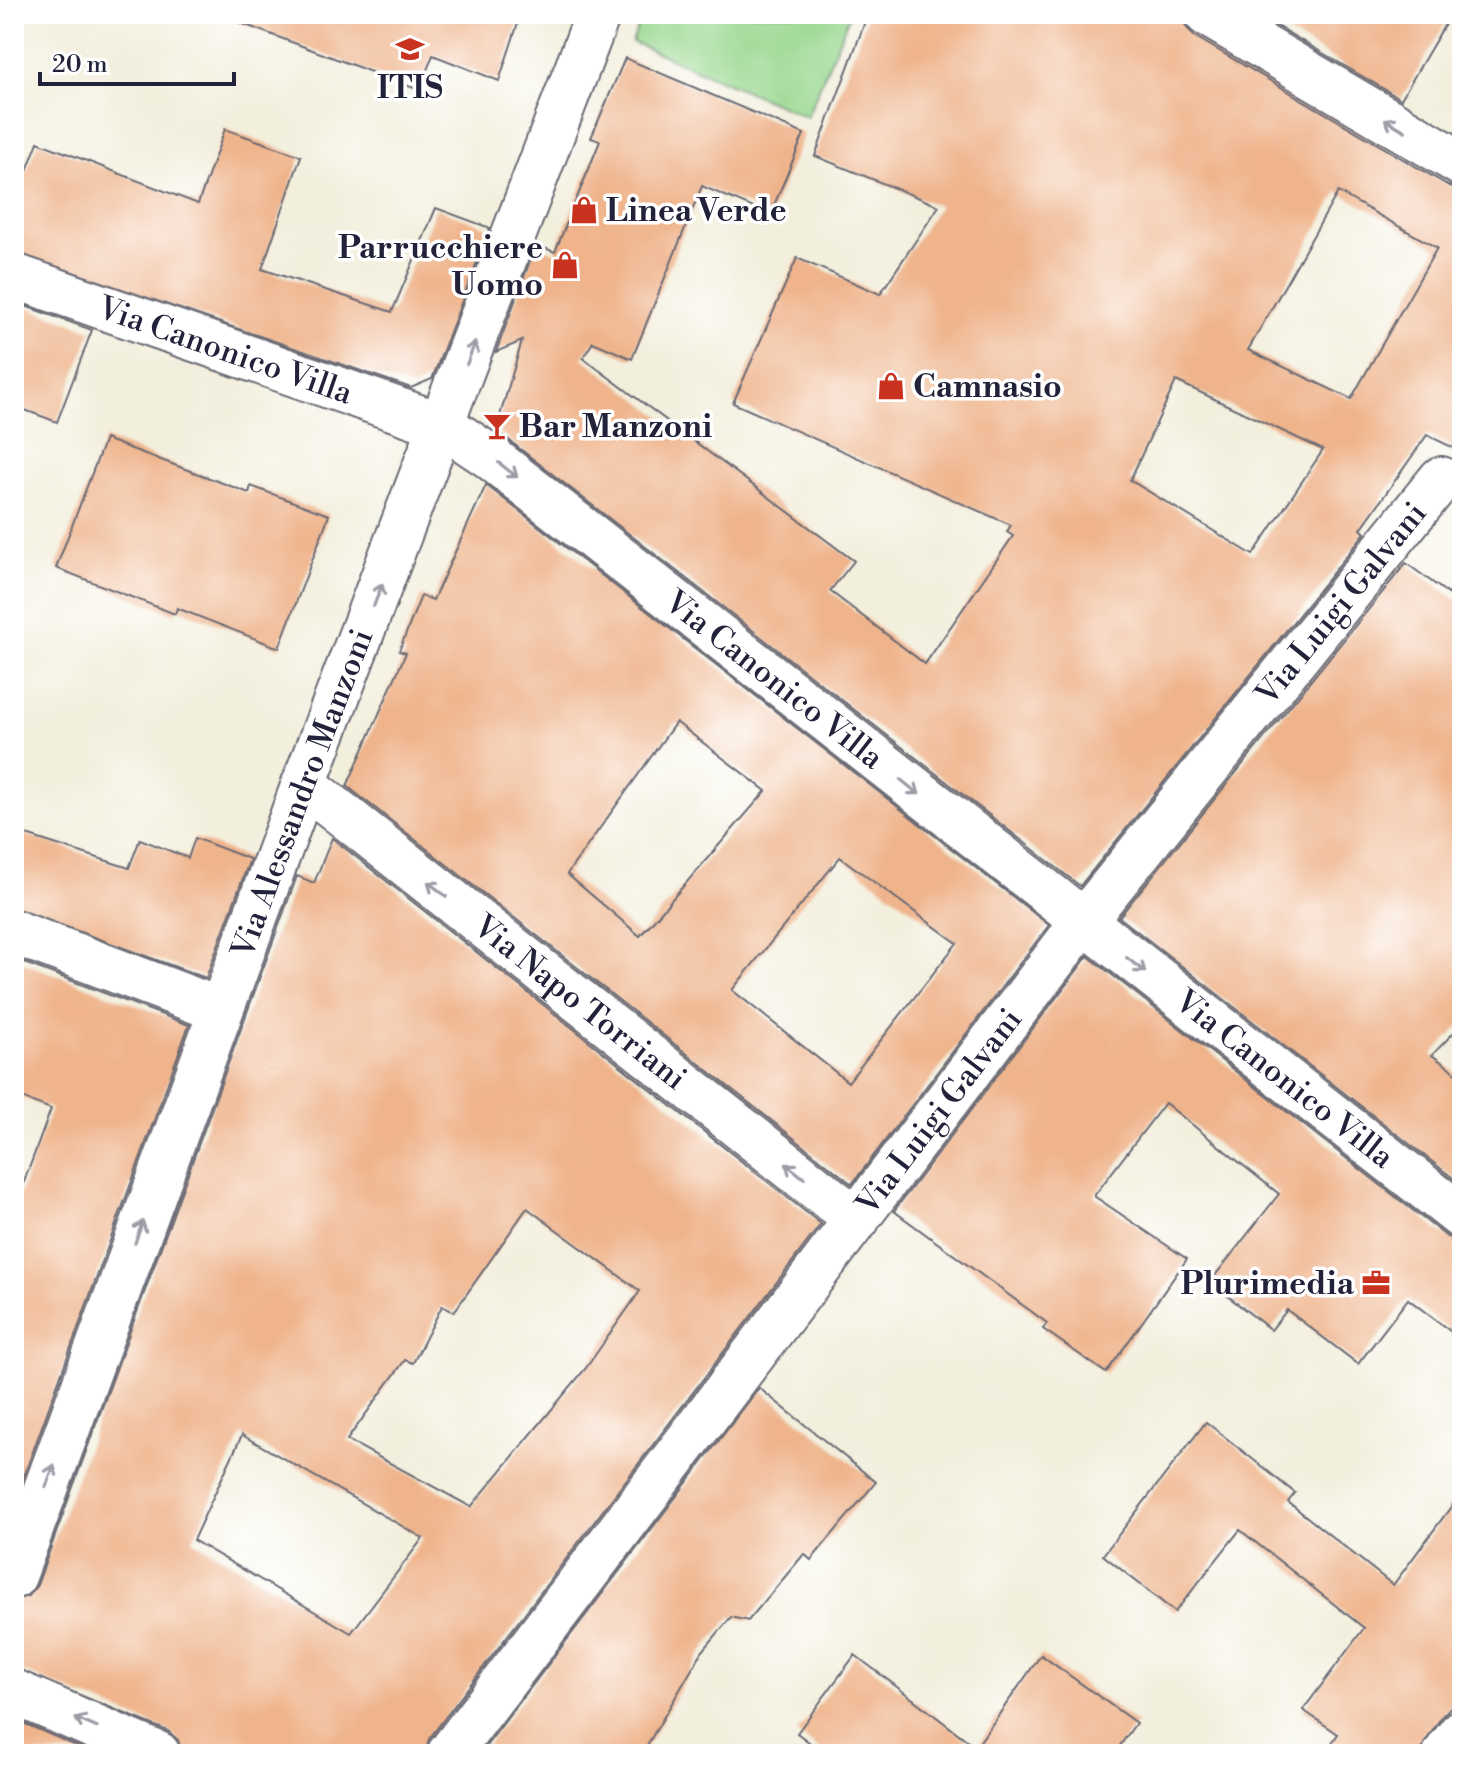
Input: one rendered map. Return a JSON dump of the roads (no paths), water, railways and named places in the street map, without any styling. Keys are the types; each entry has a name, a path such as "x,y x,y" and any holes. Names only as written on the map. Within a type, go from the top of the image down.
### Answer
{"street":[{"name":"Via Alessandro Manzoni","path":"14,1576 304,784 444,426 598,14"},
{"path":"1207,14 1462,164"},
{"name":"Via Canonico Villa","path":"14,276 444,426 489,456 1082,923 1462,1217"},
{"name":"Via Luigi Galvani","path":"449,1754 1082,923 1441,479"},
{"name":"Via Napo Torriani","path":"304,784 857,1220"},
{"path":"14,932 220,1010"},
{"path":"14,1692 158,1754"},
{"path":"1445,1754 1462,1731"}],"place":[{"name":"ITIS","path":"410,49"},
{"name":"Linea Verde","path":"584,210"},
{"name":"Parrucchiere Uomo","path":"565,265"},
{"name":"Camnasio","path":"891,386"},
{"name":"Bar Manzoni","path":"497,426"},
{"name":"Plurimedia","path":"1376,1283"}]}
